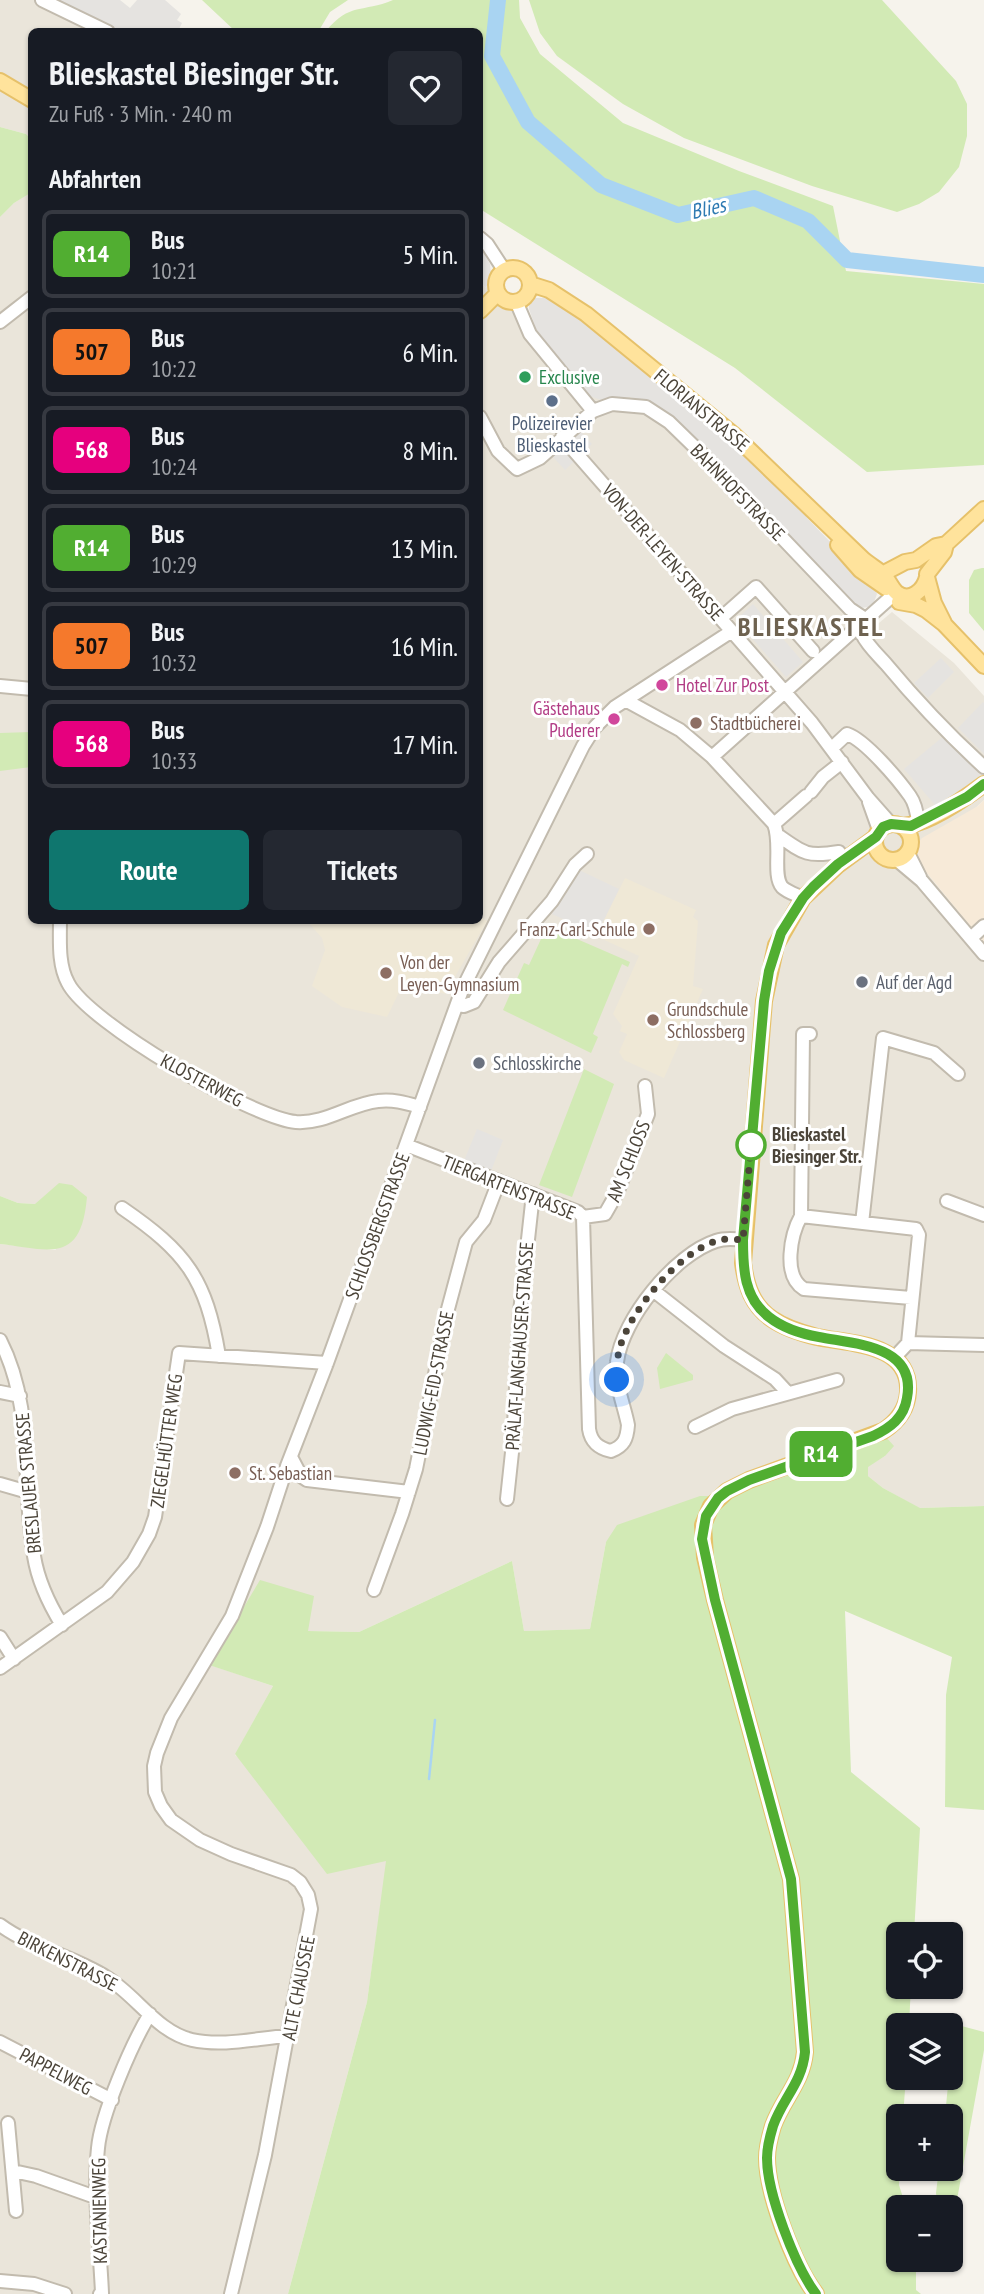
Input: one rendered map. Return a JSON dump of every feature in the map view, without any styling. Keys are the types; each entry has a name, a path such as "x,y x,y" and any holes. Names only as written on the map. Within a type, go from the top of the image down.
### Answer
{"main road":[{"path":"0,81 28,98"},
{"path":"515,268 521,270 530,284 528,293 516,301 506,300 498,293 496,283 504,270 515,268"},
{"name":"FLORIANSTRASSE","path":"530,284 549,290 586,313 734,435 891,584"},
{"path":"483,308 498,293"},
{"path":"810,506 816,519 852,562 891,584 905,596 914,595 922,589 927,575 944,552 946,544"},
{"path":"891,584 916,560 936,546 946,544 984,509"},
{"path":"859,555 878,559 904,556 916,560 925,568 934,603 944,624"},
{"path":"891,584 901,603 920,607 944,624 984,666"},
{"path":"816,2294 803,2275 787,2239 767,2159 774,2122 798,2081 805,2052 791,1879 715,1600 702,1539 706,1516 711,1506 727,1491 749,1480 883,1431 904,1409 908,1381 905,1372 894,1358 875,1348 796,1331 769,1317 747,1287 743,1240 767,981 776,945 803,898 845,855 887,829 918,822 967,797 984,784"},
{"path":"887,829 876,848 887,859 905,851 916,835 969,806 984,794"},
{"path":"887,829 907,830 905,851"},
{"path":"845,855 879,853"}],"street":[{"path":"41,0 100,28"},
{"path":"483,241 504,270"},
{"path":"0,321 28,300"},
{"path":"483,422 499,451 517,469 540,458 593,411 530,334 516,301"},
{"name":"BAHNHOFSTRASSE","path":"593,411 612,404 626,404 646,407 659,414 762,514 855,614 865,619"},
{"name":"VON-DER-LEYEN-STRASSE","path":"562,437 832,748 887,829"},
{"path":"891,584 860,627 863,636 914,696 984,767"},
{"path":"721,618 756,587 813,651"},
{"path":"712,757 865,619"},
{"name":"SCHLOSSBERGSTRASSE","path":"154,1766 171,1718 232,1616 458,1005 487,940 583,746 594,727 615,708 732,631"},
{"path":"848,634 863,636"},
{"path":"0,686 28,690"},
{"path":"627,701 680,730 712,757 776,830 807,854 845,855"},
{"path":"832,748 847,734 869,748 911,796 918,822"},
{"path":"803,898 784,888 776,874 776,830 823,777 842,762"},
{"path":"905,851 922,881 984,954"},
{"path":"458,1005 474,1002 499,962 552,901 575,865 587,854"},
{"name":"KLOSTERWEG","path":"60,924 63,971 68,984 85,1006 142,1046 206,1084 266,1113 293,1122 323,1119 376,1101 390,1100 420,1107"},
{"path":"971,938 984,926"},
{"path":"810,1034 803,1034 802,1216 795,1227 790,1270 797,1285 804,1289 911,1298"},
{"path":"862,1223 883,1038 934,1053 943,1058 958,1074"},
{"name":"AM SCHLOSS","path":"583,1217 605,1214 617,1193 648,1114 645,1086"},
{"name":"TIERGARTENSTRASSE","path":"406,1145 578,1212 583,1217 589,1429 593,1441 602,1449 611,1451 619,1448 625,1443 628,1434 617,1380 617,1359 630,1325 654,1291 680,1263 718,1240 743,1240"},
{"name":"LUDWIG-EID-STRASSE","path":"374,1590 409,1492 422,1443 448,1309 466,1242 484,1220 499,1181"},
{"name":"PRÄLAT-LANGHAUSER-STRASSE","path":"507,1499 513,1443 519,1324 533,1194"},
{"path":"947,1201 984,1215"},
{"path":"121,1208 166,1240 187,1263 204,1294 219,1356 327,1363"},
{"path":"802,1216 916,1229 919,1235 908,1343 894,1358"},
{"path":"654,1291 724,1346 775,1380 787,1392"},
{"name":"BRESLAUER STRASSE","path":"0,1340 12,1366 20,1396 34,1557 49,1605 62,1625"},
{"path":"908,1343 984,1345"},
{"name":"ZIEGELHÜTTER WEG","path":"0,1668 101,1597 133,1562 149,1534 159,1499 178,1353 219,1356"},
{"path":"695,1427 732,1409 837,1380"},
{"path":"0,1392 20,1396"},
{"path":"290,1457 301,1476 307,1480 409,1492"},
{"path":"0,1484 28,1492"},
{"path":"0,1637 14,1659"},
{"name":"ALTE CHAUSSEE","path":"154,1766 155,1793 171,1820 185,1832 207,1843 291,1875 300,1882 308,1895 311,1909 265,2155 231,2294"},
{"name":"BIRKENSTRASSE","path":"0,1925 107,1977 178,2035 222,2043 288,2036"},
{"name":"KASTANIENWEG","path":"101,2294 98,2198 100,2135 137,2036 150,2014"},
{"name":"PAPPELWEG","path":"0,2042 112,2101"},
{"path":"8,2123 16,2211"},
{"path":"13,2171 36,2176 98,2198"},
{"path":"0,2281 34,2284 65,2294"}],"shaded area":[{"path":"0,0 56,0 116,28 28,28 28,136 0,127"},
{"path":"56,0 120,0 130,8 137,0 165,0 181,14 177,20 182,23 180,28 116,28"},
{"path":"28,194 28,924 483,924 483,285 486,288 489,282 590,396 630,397 660,409 776,520 873,628 892,612 954,663 984,696 984,800 918,862 984,943 984,1506 919,1508 883,1488 868,1476 868,1466 885,1456 885,1436 822,1464 606,1542 590,1629 524,1631 512,1561 359,1632 308,1631 210,1665 273,1686 235,1755 387,1860 367,2002 288,2294 0,2294 0,1244 56,1250 35,1204 18,1203 0,1196 0,217"},
{"path":"483,252 490,264 491,276 486,288 483,285"},
{"path":"545,296 561,303 630,355 739,448 801,507 807,518 874,587 877,594 874,602 861,608 846,598 776,520 660,409 630,397 601,400 590,396 536,329 529,301"},
{"path":"581,432 592,444 565,470 553,457"},
{"path":"753,604 803,662 786,677 736,620"},
{"path":"941,658 954,672 928,698 914,683"},
{"path":"984,703 984,754 958,728"},
{"path":"945,735 982,777 966,792 936,806 904,769"},
{"path":"984,800 984,943 918,862 915,853 922,838"},
{"path":"579,870 619,889 597,934 552,914"},
{"path":"625,878 696,910 693,917 698,921 693,986 703,989 664,1078 624,1060 619,1052 627,1034 620,1031 622,1026 613,1014 639,956 596,936"},
{"name":"Von der Leyen-Gymnasium","path":"483,919 487,921 445,994 404,982 387,1017 342,1007 312,986 325,950 322,938 310,924 483,924"},
{"path":"477,1129 503,1140 491,1171 464,1161"}],"green space":[{"path":"202,0 348,0 330,12 320,28 232,28"},
{"path":"393,0 519,0 520,18 540,54 623,123 833,206 846,271 984,284 984,465 867,472 735,368 483,211 483,28 329,28 350,12"},
{"path":"529,0 882,0 956,81 967,104 967,136 959,167 939,192 919,204 897,212 812,186 684,138 623,104 557,56 540,33"},
{"path":"0,127 28,136 28,194 14,203 0,217"},
{"path":"984,568 984,631 969,613 969,580 974,570"},
{"path":"28,732 28,767 0,771 0,733"},
{"path":"547,926 630,962 628,967 622,964 593,1034 598,1037 591,1053 503,1010 524,963 529,965"},
{"path":"584,1069 614,1084 572,1197 539,1185"},
{"path":"59,1183 72,1185 87,1197 84,1219 70,1243 60,1248 48,1249 0,1244 0,1196 18,1203 35,1204"},
{"path":"666,1353 693,1375 693,1380 660,1389 657,1368"},
{"path":"885,1436 894,1446 885,1456 868,1467 868,1476 883,1488 920,1508 984,1506 984,1810 945,1807 946,1695 952,1657 845,1611 851,1772 920,1828 915,1922 886,1922 886,1999 910,1999 910,2013 886,2013 886,2090 905,2090 904,2104 886,2104 886,2181 899,2181 902,2195 886,2195 886,2272 916,2272 916,2290 921,2294 288,2294 367,2002 386,1861 327,1874 235,1754 273,1686 209,1665 260,1580 314,1596 308,1631 359,1632 512,1561 524,1631 590,1629 606,1542 617,1525 700,1496 728,1496 822,1464"},
{"path":"963,2026 984,2032 984,2050 963,2167 963,2104 946,2104 948,2090 963,2090"},
{"path":"937,2181 960,2181 958,2195 936,2193"}],"waterway":[{"name":"Blies","path":"498,0 492,56 528,122 601,185 678,215 754,198 808,221 847,260 984,275"},
{"path":"429,1779 435,1720"}],"bus line":[{"name":"R14","path":"816,2294 803,2275 787,2239 767,2159 774,2122 798,2081 805,2052 791,1879 715,1600 702,1539 703,1525 711,1506 727,1491 749,1480 873,1436 891,1426 904,1409 908,1381 900,1363 894,1358 875,1348 816,1337 781,1325 760,1308 747,1287 743,1240 764,1001 769,971 781,933 813,887 838,864 876,837 883,827 891,824 911,826 967,797 984,784"}],"place":[{"name":"Exclusive","path":"525,377"},
{"name":"Polizeirevier Blieskastel","path":"552,401"},
{"name":"Hotel Zur Post","path":"662,685"},
{"name":"Gästehaus Puderer","path":"614,719"},
{"name":"Stadtbücherei","path":"696,723"},
{"name":"Franz-Carl-Schule","path":"649,929"},
{"name":"Von der Leyen-Gymnasium","path":"386,973"},
{"name":"Auf der Agd","path":"862,982"},
{"name":"Grundschule Schlossberg","path":"653,1020"},
{"name":"Schlosskirche","path":"479,1063"},
{"name":"Blieskastel Biesinger Str.","path":"751,1145"},
{"name":"St. Sebastian","path":"235,1473"}],"district":[{"name":"BLIESKASTEL","path":"811,626"}],"route":[{"path":"617,1380 617,1359 623,1338 643,1305 668,1274 691,1255 718,1240 743,1240 752,1133 751,1145"}]}
